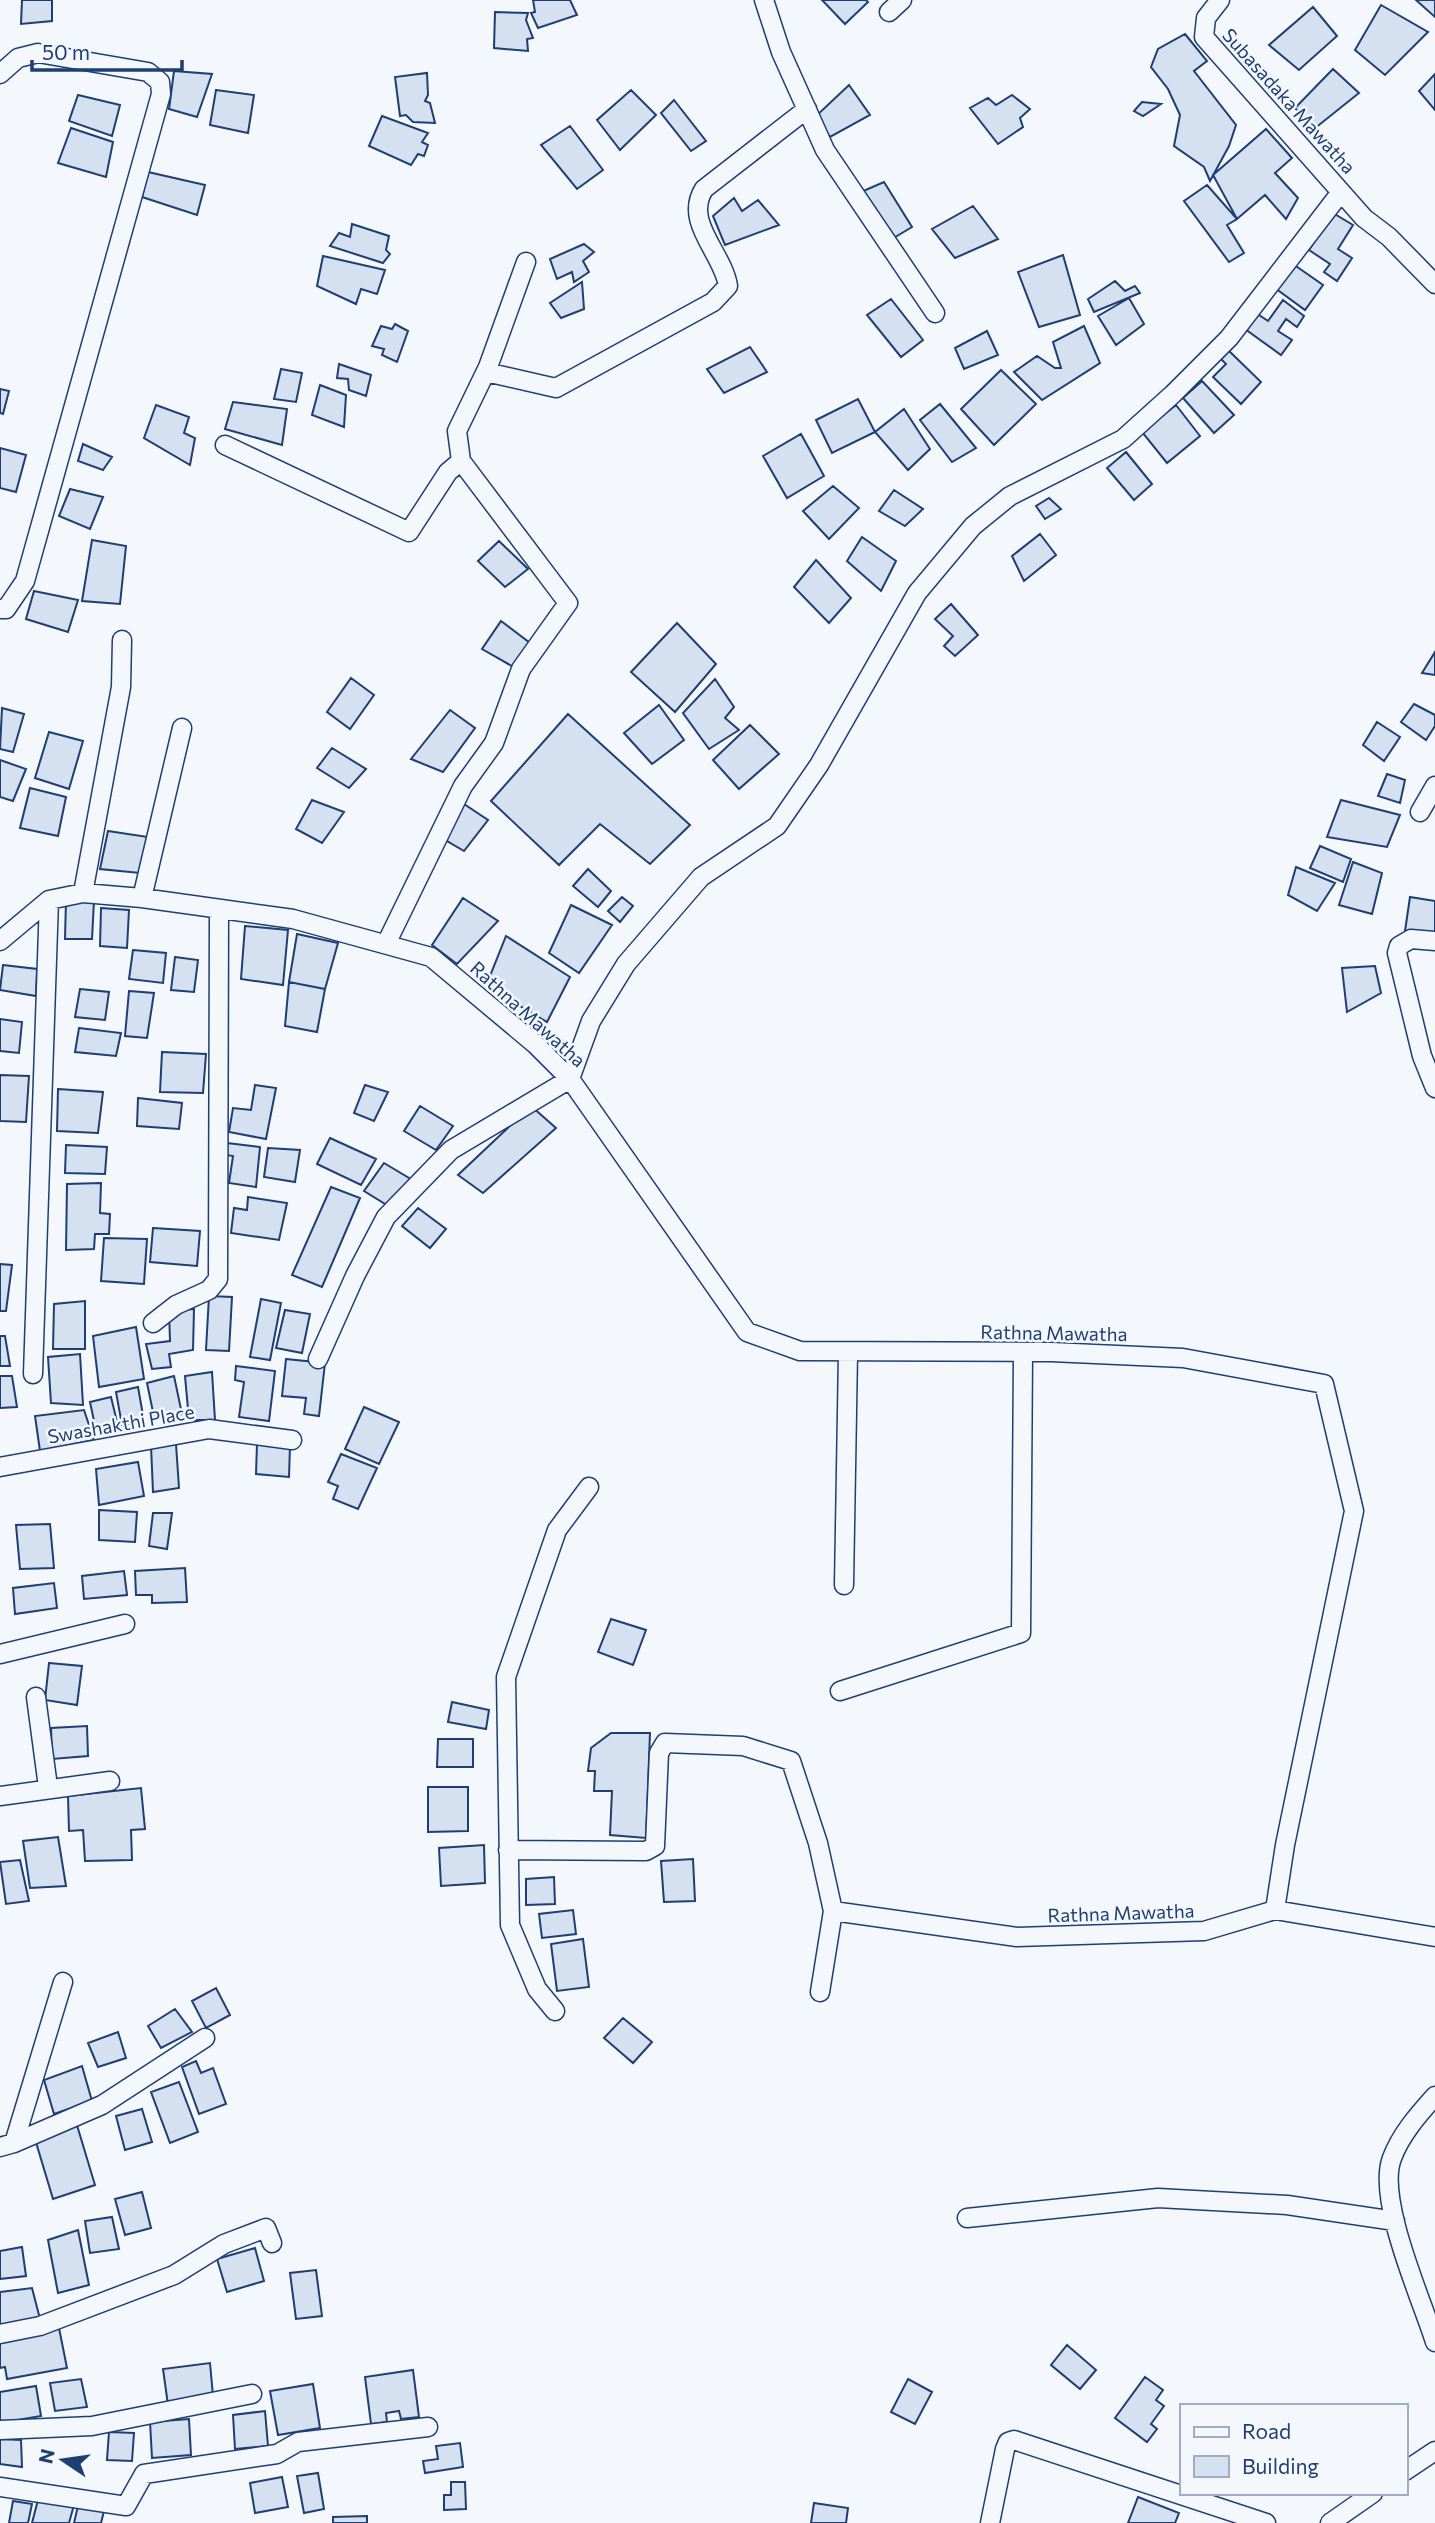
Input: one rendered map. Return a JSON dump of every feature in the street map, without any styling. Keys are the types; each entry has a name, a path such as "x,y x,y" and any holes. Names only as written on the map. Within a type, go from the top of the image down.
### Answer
{"street":[{"path":"764,0 781,52 825,150 935,313"},
{"name":"Subasadaka Mawatha","path":"1220,0 1206,18 1204,37 1364,218 1390,237 1435,284"},
{"path":"0,74 18,58 38,53 148,72 160,82 161,94 25,581 6,609 0,609"},
{"path":"486,372 556,388 713,302 728,286 726,272 714,255 696,210 698,199 704,189 807,108"},
{"path":"318,1359 355,1276 386,1217 451,1150 570,1079 591,1021 626,964 701,877 777,826 819,765 917,593 973,526 1010,496 1123,439 1173,394 1229,338 1341,192"},
{"path":"386,944 463,786 494,743 521,670 568,603 461,461 457,431 486,372 526,262"},
{"path":"225,445 409,531 448,472 461,461"},
{"path":"83,893 121,687 122,640"},
{"path":"142,898 182,728"},
{"path":"1420,813 1435,786"},
{"name":"Rathna Mawatha","path":"0,941 49,900 83,893 142,898 293,919 430,957 535,1044 570,1079 747,1332 800,1351 1023,1352 1183,1358 1324,1384 1354,1511 1285,1845 1275,1910 1204,1931 1017,1937 833,1911"},
{"path":"33,1374 49,900"},
{"path":"153,1323 176,1305 209,1290 218,1279 219,909"},
{"path":"1435,941 1410,939 1399,946 1397,953 1410,1014 1435,1088"},
{"path":"841,1691 1021,1633 1023,1352"},
{"path":"844,1585 848,1353"},
{"name":"Swashakthi Place","path":"0,1467 209,1429 292,1440"},
{"path":"555,2011 537,1989 510,1925 506,1677 557,1530 589,1488"},
{"path":"0,1654 125,1624"},
{"path":"36,1697 48,1787"},
{"path":"508,1850 646,1850 655,1846 659,1753 665,1742 744,1746 791,1761 818,1843 833,1911 820,1992"},
{"path":"0,1796 48,1787 110,1781"},
{"path":"1275,1910 1435,1937"},
{"path":"7,2145 63,1982"},
{"path":"7,2145 102,2105 205,2038"},
{"path":"1435,2096 1410,2123 1390,2161 1391,2200 1401,2248 1435,2342"},
{"path":"967,2218 1158,2198 1287,2205 1395,2221"},
{"path":"0,2334 40,2326 174,2276 224,2244 266,2228 272,2244"},
{"path":"0,2430 92,2426 252,2394"},
{"path":"0,2487 126,2506 144,2474 277,2454 298,2442 428,2427"},
{"path":"990,2523 1007,2442 1014,2440 1180,2495"},
{"path":"1407,2470 1435,2451"},
{"path":"1181,2495 1266,2523"},
{"path":"1330,2523 1370,2495"}],"building":[{"path":"22,0 52,0 52,21 21,24"},
{"path":"533,0 570,0 577,15 538,28 531,13 535,12"},
{"path":"822,0 866,0 868,2 845,24"},
{"path":"1416,0 1435,0 1435,17"},
{"path":"1381,5 1428,32 1385,75 1355,50"},
{"path":"1313,7 1337,36 1299,70 1269,45"},
{"path":"495,12 528,13 526,20 533,38 527,39 528,51 494,48"},
{"path":"1185,34 1207,61 1194,71 1236,125 1229,146 1210,181 1204,167 1174,146 1180,115 1168,89 1151,67 1158,49"},
{"path":"1333,69 1359,93 1314,129 1295,108"},
{"path":"174,71 212,74 197,117 169,109"},
{"path":"427,73 428,95 425,101 430,103 435,123 413,122 406,115 400,116 395,77"},
{"path":"1435,74 1435,110 1419,91"},
{"path":"849,85 870,115 830,137 815,117"},
{"path":"216,90 254,95 248,133 210,125"},
{"path":"631,90 656,115 620,150 597,120"},
{"path":"78,95 120,105 112,136 69,121"},
{"path":"1012,95 1030,109 1020,118 1023,127 998,144 970,108 988,98 996,105"},
{"path":"674,100 706,141 691,151 661,113"},
{"path":"1142,102 1161,104 1143,116 1134,111"},
{"path":"382,116 428,133 422,142 428,145 424,156 418,154 411,165 369,146"},
{"path":"570,126 603,170 577,189 541,145"},
{"path":"71,128 113,142 106,177 58,163"},
{"path":"1266,129 1292,158 1275,173 1298,198 1286,219 1265,195 1237,219 1213,175"},
{"path":"148,172 205,185 197,215 142,197"},
{"path":"884,182 912,227 892,239 861,192"},
{"path":"1207,185 1237,219 1227,225 1244,253 1229,262 1184,201"},
{"path":"734,198 742,211 758,200 779,225 725,245 713,216"},
{"path":"973,206 998,239 955,258 932,229"},
{"path":"1333,213 1353,225 1338,249 1352,258 1337,281 1324,272 1330,264 1309,250"},
{"path":"352,224 389,236 386,250 390,254 383,263 330,246 339,233 350,237"},
{"path":"584,244 594,252 583,261 589,272 574,282 572,272 557,279 550,259"},
{"path":"1063,255 1080,315 1039,327 1018,272"},
{"path":"323,256 385,270 377,294 361,289 356,304 317,286"},
{"path":"1293,264 1323,285 1305,310 1275,288"},
{"path":"1115,281 1125,291 1135,286 1140,293 1094,312 1088,299"},
{"path":"582,282 584,309 561,318 550,303"},
{"path":"1129,298 1144,324 1116,345 1098,316"},
{"path":"891,299 923,340 901,357 867,315"},
{"path":"1283,300 1304,316 1297,327 1286,319 1278,331 1292,340 1281,355 1245,329 1256,313 1268,321"},
{"path":"395,324 408,331 397,362 382,355 384,349 372,346 381,326 392,329"},
{"path":"1084,326 1100,363 1042,400 1014,372 1037,356 1055,368 1061,368 1053,342"},
{"path":"987,331 998,355 964,369 955,348"},
{"path":"750,347 767,372 724,393 707,369"},
{"path":"1226,348 1261,382 1241,404 1213,377 1226,364 1218,356"},
{"path":"339,364 371,375 366,396 349,390 348,379 337,378"},
{"path":"281,369 302,373 296,402 274,399"},
{"path":"1001,370 1036,404 994,445 961,409"},
{"path":"1202,381 1234,415 1214,433 1183,398"},
{"path":"320,385 346,395 344,427 312,415"},
{"path":"0,389 9,391 3,414 0,413"},
{"path":"858,399 875,432 832,453 816,420"},
{"path":"233,402 287,409 282,445 225,429"},
{"path":"940,404 976,448 952,462 920,420"},
{"path":"156,405 189,417 184,433 195,438 190,465 144,438"},
{"path":"1176,405 1200,436 1167,463 1142,432"},
{"path":"904,409 930,449 908,470 875,432"},
{"path":"801,434 824,476 787,498 763,456"},
{"path":"83,444 112,457 103,470 78,461"},
{"path":"0,448 26,455 16,492 0,488"},
{"path":"1126,452 1152,484 1134,500 1107,468"},
{"path":"833,486 859,508 829,539 803,511"},
{"path":"70,489 103,497 90,529 59,516"},
{"path":"894,490 923,509 905,526 879,511"},
{"path":"1049,498 1061,509 1045,519 1036,506"},
{"path":"1040,534 1056,555 1024,581 1012,556"},
{"path":"862,537 896,561 881,591 847,561"},
{"path":"92,540 126,546 120,604 82,601"},
{"path":"499,541 528,569 505,587 478,561"},
{"path":"816,560 851,598 829,623 794,587"},
{"path":"34,591 78,600 68,632 26,619"},
{"path":"951,604 978,635 955,656 944,646 953,636 935,619"},
{"path":"501,621 534,646 517,669 482,649"},
{"path":"677,623 716,664 675,712 631,672"},
{"path":"1435,652 1435,675 1422,673"},
{"path":"351,678 374,695 350,729 327,712"},
{"path":"715,679 734,707 725,718 739,730 709,749 683,713"},
{"path":"1414,704 1435,715 1435,726 1426,740 1401,722"},
{"path":"659,705 684,740 652,764 624,733"},
{"path":"2,708 24,714 13,752 0,749"},
{"path":"450,710 475,728 443,772 411,759"},
{"path":"568,714 690,825 650,864 600,824 559,865 491,801"},
{"path":"1377,722 1400,737 1384,761 1363,745"},
{"path":"750,725 779,754 739,789 713,760"},
{"path":"49,732 83,741 69,789 35,778"},
{"path":"332,748 366,769 349,788 317,768"},
{"path":"0,760 26,769 13,801 0,797"},
{"path":"1387,774 1405,780 1400,803 1378,796"},
{"path":"30,788 66,797 58,836 20,828"},
{"path":"312,800 344,812 322,843 296,829"},
{"path":"1341,800 1400,815 1387,847 1327,837"},
{"path":"461,802 488,820 464,851 442,838"},
{"path":"108,831 148,837 140,873 100,869"},
{"path":"1320,846 1351,859 1343,882 1310,868"},
{"path":"1353,862 1382,873 1372,914 1339,905"},
{"path":"1296,867 1335,883 1317,911 1288,895"},
{"path":"588,869 611,891 598,907 573,886"},
{"path":"622,897 633,906 620,922 608,911"},
{"path":"1410,897 1435,901 1435,936 1405,931"},
{"path":"463,898 498,921 457,964 432,945"},
{"path":"66,900 94,901 92,939 65,939"},
{"path":"571,905 612,925 579,973 549,953"},
{"path":"101,908 129,910 127,948 100,946"},
{"path":"245,926 288,930 283,985 241,979"},
{"path":"297,934 338,943 325,989 289,982"},
{"path":"506,936 570,977 547,1022 486,986"},
{"path":"133,950 166,953 163,983 129,979"},
{"path":"175,957 198,960 194,992 171,990"},
{"path":"3,965 37,969 36,996 0,990"},
{"path":"1375,966 1381,993 1347,1012 1342,968"},
{"path":"289,982 325,989 317,1032 285,1026"},
{"path":"80,989 109,992 105,1020 75,1017"},
{"path":"129,991 154,993 147,1038 125,1036"},
{"path":"0,1019 22,1022 19,1053 0,1051"},
{"path":"79,1028 121,1033 116,1056 75,1052"},
{"path":"162,1052 206,1054 203,1093 160,1092"},
{"path":"0,1075 29,1076 26,1122 0,1121"},
{"path":"255,1085 276,1088 266,1139 229,1132 233,1108 251,1110"},
{"path":"365,1085 388,1092 374,1121 354,1113"},
{"path":"58,1089 103,1092 98,1133 57,1131"},
{"path":"138,1098 182,1103 179,1129 137,1126"},
{"path":"420,1106 453,1126 436,1150 404,1131"},
{"path":"531,1106 556,1128 483,1193 458,1175"},
{"path":"330,1138 376,1159 361,1185 317,1164"},
{"path":"227,1143 260,1147 256,1187 229,1183 233,1156 226,1155"},
{"path":"66,1145 107,1147 105,1174 65,1173"},
{"path":"268,1148 300,1150 295,1182 264,1177"},
{"path":"384,1163 414,1181 390,1207 364,1191"},
{"path":"101,1183 100,1213 110,1214 109,1234 95,1234 94,1249 66,1250 67,1184"},
{"path":"331,1187 360,1198 322,1287 292,1275"},
{"path":"248,1197 287,1203 279,1240 231,1233 234,1208 247,1210"},
{"path":"418,1208 446,1229 430,1248 402,1226"},
{"path":"153,1228 200,1231 197,1266 150,1262"},
{"path":"104,1238 147,1239 144,1284 101,1281"},
{"path":"0,1264 12,1265 6,1311 0,1311"},
{"path":"209,1296 232,1297 229,1351 206,1350"},
{"path":"261,1299 281,1303 270,1360 250,1357"},
{"path":"85,1301 85,1349 53,1349 54,1304"},
{"path":"194,1309 193,1350 169,1354 171,1367 152,1369 146,1344 170,1341 169,1311"},
{"path":"285,1310 310,1314 302,1353 276,1348"},
{"path":"136,1327 144,1379 99,1387 93,1336"},
{"path":"0,1336 5,1336 10,1366 0,1366"},
{"path":"80,1354 83,1405 51,1403 48,1357"},
{"path":"286,1359 325,1363 319,1416 304,1414 306,1398 282,1396"},
{"path":"236,1366 275,1371 269,1421 239,1417 244,1382 235,1380"},
{"path":"212,1372 215,1420 189,1420 185,1376"},
{"path":"0,1376 12,1376 17,1407 0,1408"},
{"path":"174,1376 182,1414 154,1417 147,1383"},
{"path":"138,1387 144,1421 122,1425 116,1392"},
{"path":"111,1397 119,1430 97,1435 90,1402"},
{"path":"364,1407 399,1422 379,1464 345,1449"},
{"path":"84,1410 94,1440 40,1451 35,1416"},
{"path":"257,1443 290,1446 289,1477 256,1474"},
{"path":"176,1444 179,1488 153,1492 151,1446"},
{"path":"341,1454 377,1468 358,1509 333,1499 338,1486 328,1482"},
{"path":"138,1462 144,1496 99,1505 96,1469"},
{"path":"99,1510 137,1512 135,1542 99,1540"},
{"path":"153,1513 172,1513 167,1549 149,1546"},
{"path":"50,1524 54,1568 20,1569 16,1525"},
{"path":"185,1568 187,1602 152,1603 152,1595 136,1595 135,1571"},
{"path":"124,1571 127,1595 84,1599 82,1576"},
{"path":"54,1583 57,1608 15,1614 13,1588"},
{"path":"611,1619 646,1630 633,1665 598,1652"},
{"path":"49,1663 82,1666 77,1705 45,1700"},
{"path":"452,1702 489,1710 486,1729 448,1722"},
{"path":"87,1726 88,1756 52,1759 51,1728"},
{"path":"611,1733 650,1733 646,1838 610,1835 612,1791 594,1791 595,1771 588,1771 591,1748"},
{"path":"438,1739 473,1739 473,1767 437,1767"},
{"path":"428,1787 468,1787 468,1831 428,1832"},
{"path":"141,1788 145,1829 131,1830 132,1860 85,1861 83,1830 69,1831 68,1796"},
{"path":"58,1837 66,1886 30,1888 23,1841"},
{"path":"484,1845 485,1883 441,1886 439,1848"},
{"path":"693,1859 695,1901 664,1902 661,1861"},
{"path":"20,1860 29,1901 6,1904 0,1862"},
{"path":"554,1877 555,1904 526,1905 526,1879"},
{"path":"573,1910 576,1934 542,1938 539,1914"},
{"path":"583,1939 589,1987 557,1991 551,1944"},
{"path":"216,1988 230,2015 206,2028 192,2001"},
{"path":"175,2009 192,2032 161,2048 148,2026"},
{"path":"623,2018 652,2042 633,2063 604,2038"},
{"path":"118,2032 126,2058 98,2067 88,2043"},
{"path":"196,2061 201,2073 213,2068 226,2104 199,2114 182,2067"},
{"path":"82,2066 92,2101 54,2114 44,2080"},
{"path":"179,2082 198,2132 170,2143 151,2092"},
{"path":"142,2109 152,2142 125,2150 116,2116"},
{"path":"76,2122 95,2185 53,2199 35,2139"},
{"path":"142,2192 151,2228 125,2235 115,2199"},
{"path":"112,2217 119,2249 90,2253 85,2221"},
{"path":"78,2230 89,2285 58,2293 48,2240"},
{"path":"22,2247 26,2276 0,2279 0,2251"},
{"path":"255,2248 264,2281 227,2292 217,2259"},
{"path":"316,2270 322,2316 296,2319 290,2273"},
{"path":"32,2288 40,2319 0,2325 0,2292"},
{"path":"59,2328 67,2368 7,2379 5,2367 0,2368 0,2339"},
{"path":"1067,2345 1096,2370 1080,2389 1051,2365"},
{"path":"210,2363 213,2396 168,2405 163,2369"},
{"path":"413,2370 419,2417 401,2419 399,2411 386,2413 387,2422 371,2424 365,2377"},
{"path":"1145,2377 1163,2390 1156,2400 1164,2406 1151,2424 1157,2429 1147,2442 1115,2418"},
{"path":"81,2379 87,2407 55,2411 50,2383"},
{"path":"908,2379 932,2392 915,2424 891,2412"},
{"path":"313,2384 320,2428 278,2435 270,2391"},
{"path":"36,2386 41,2416 0,2423 0,2392"},
{"path":"265,2411 268,2446 235,2449 233,2415"},
{"path":"189,2419 191,2455 152,2458 150,2422"},
{"path":"109,2432 134,2433 132,2461 107,2460"},
{"path":"0,2439 21,2440 22,2467 0,2464"},
{"path":"460,2443 463,2467 425,2473 423,2461 438,2459 436,2446"},
{"path":"318,2473 324,2509 304,2513 297,2476"},
{"path":"282,2477 288,2507 255,2513 250,2483"},
{"path":"451,2482 465,2482 466,2509 444,2510 444,2495 451,2495"},
{"path":"39,2496 74,2505 69,2523 32,2523"},
{"path":"1138,2497 1179,2513 1175,2523 1128,2523"},
{"path":"13,2501 32,2504 28,2523 9,2523"},
{"path":"814,2503 848,2508 846,2523 811,2523"},
{"path":"78,2506 104,2511 101,2523 74,2523"},
{"path":"367,2516 367,2523 333,2523 333,2517"}]}
